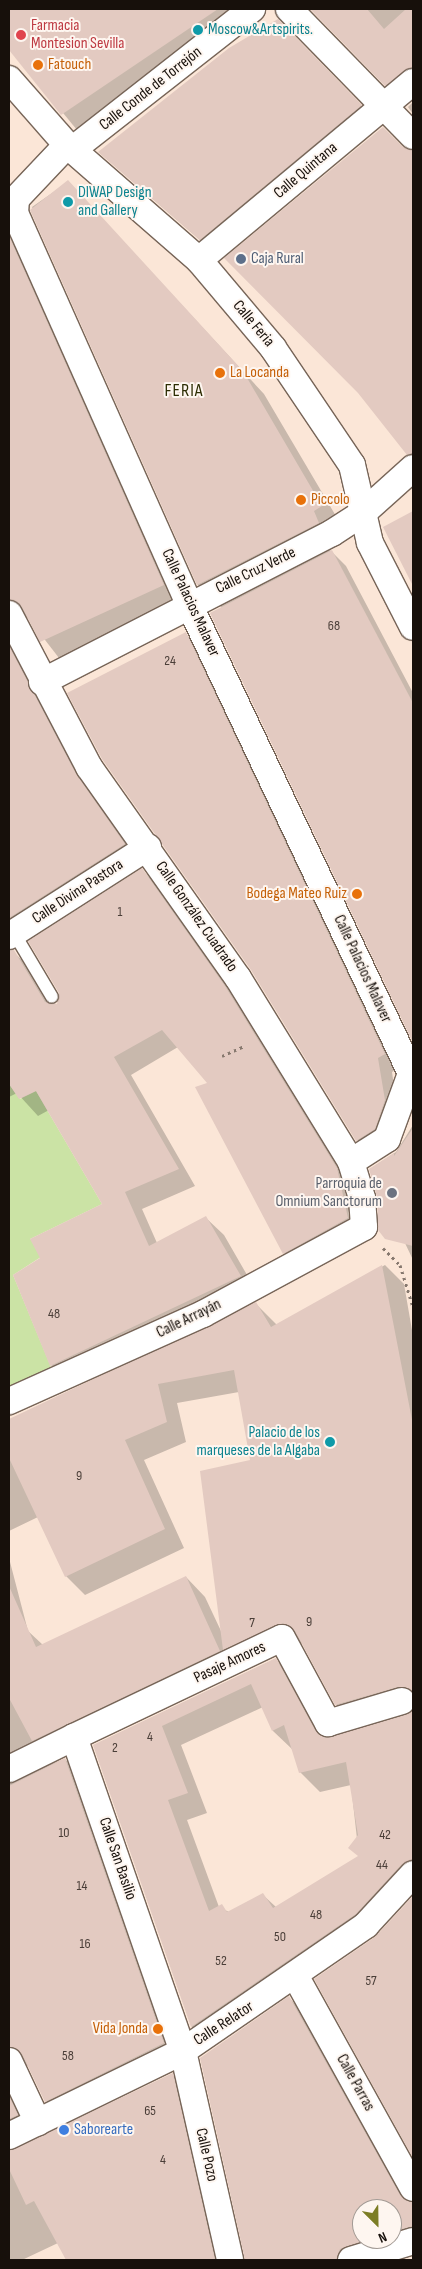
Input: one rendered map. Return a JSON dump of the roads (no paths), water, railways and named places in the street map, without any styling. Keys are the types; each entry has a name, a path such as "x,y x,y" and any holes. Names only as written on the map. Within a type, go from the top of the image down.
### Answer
{"street":[{"name":"Calle Conde de Torrejón","path":"69,147 252,9"},
{"path":"289,9 413,136"},
{"name":"Calle Feria","path":"9,79 69,147 199,260 273,348 346,453 383,573 413,627"},
{"name":"Calle Quintana","path":"199,260 413,82"},
{"name":"Calle Palacios Malaver","path":"69,147 16,199 16,213 189,604 411,1068"},
{"name":"Calle Cruz Verde","path":"42,682 189,604 332,533 363,513 413,468"},
{"name":"Calle González Cuadrado","path":"9,614 42,682 89,767 238,978 351,1162 370,1233"},
{"name":"Calle Divina Pastora","path":"12,935 148,848"},
{"path":"351,1162 387,1139 411,1068"},
{"name":"Calle Arrayán","path":"9,1401 203,1314 370,1233"},
{"name":"Pasaje Amores","path":"74,1737 282,1638 328,1723 402,1701"},
{"path":"9,1769 74,1737"},
{"name":"Calle San Basilio","path":"74,1737 183,2051"},
{"name":"Calle Relator","path":"9,2136 38,2124 183,2051 296,1977 366,1925 413,1874"},
{"name":"Calle Parras","path":"296,1977 413,2188"},
{"name":"Calle Pozo","path":"183,2051 230,2260"},
{"path":"9,2061 38,2124"},
{"path":"351,2260 413,2241"}],"lane":[{"path":"12,935 52,997"}],"place":[{"name":"Moscow&Artspirits.","path":"198,30"},
{"name":"Farmacia Montesion Sevilla","path":"21,35"},
{"name":"Fatouch","path":"38,65"},
{"name":"DIWAP Design and Gallery","path":"68,202"},
{"name":"Caja Rural","path":"241,259"},
{"name":"La Locanda","path":"220,373"},
{"name":"Piccolo","path":"301,500"},
{"name":"Bodega Mateo Ruiz","path":"357,894"},
{"name":"Parroquia de Omnium Sanctorum","path":"392,1193"},
{"name":"Palacio de los marqueses de la Algaba","path":"330,1442"},
{"name":"Vida Jonda","path":"158,2029"},
{"name":"Saborearte","path":"64,2130"}],"district":[{"name":"FERIA","path":"184,391"}]}
